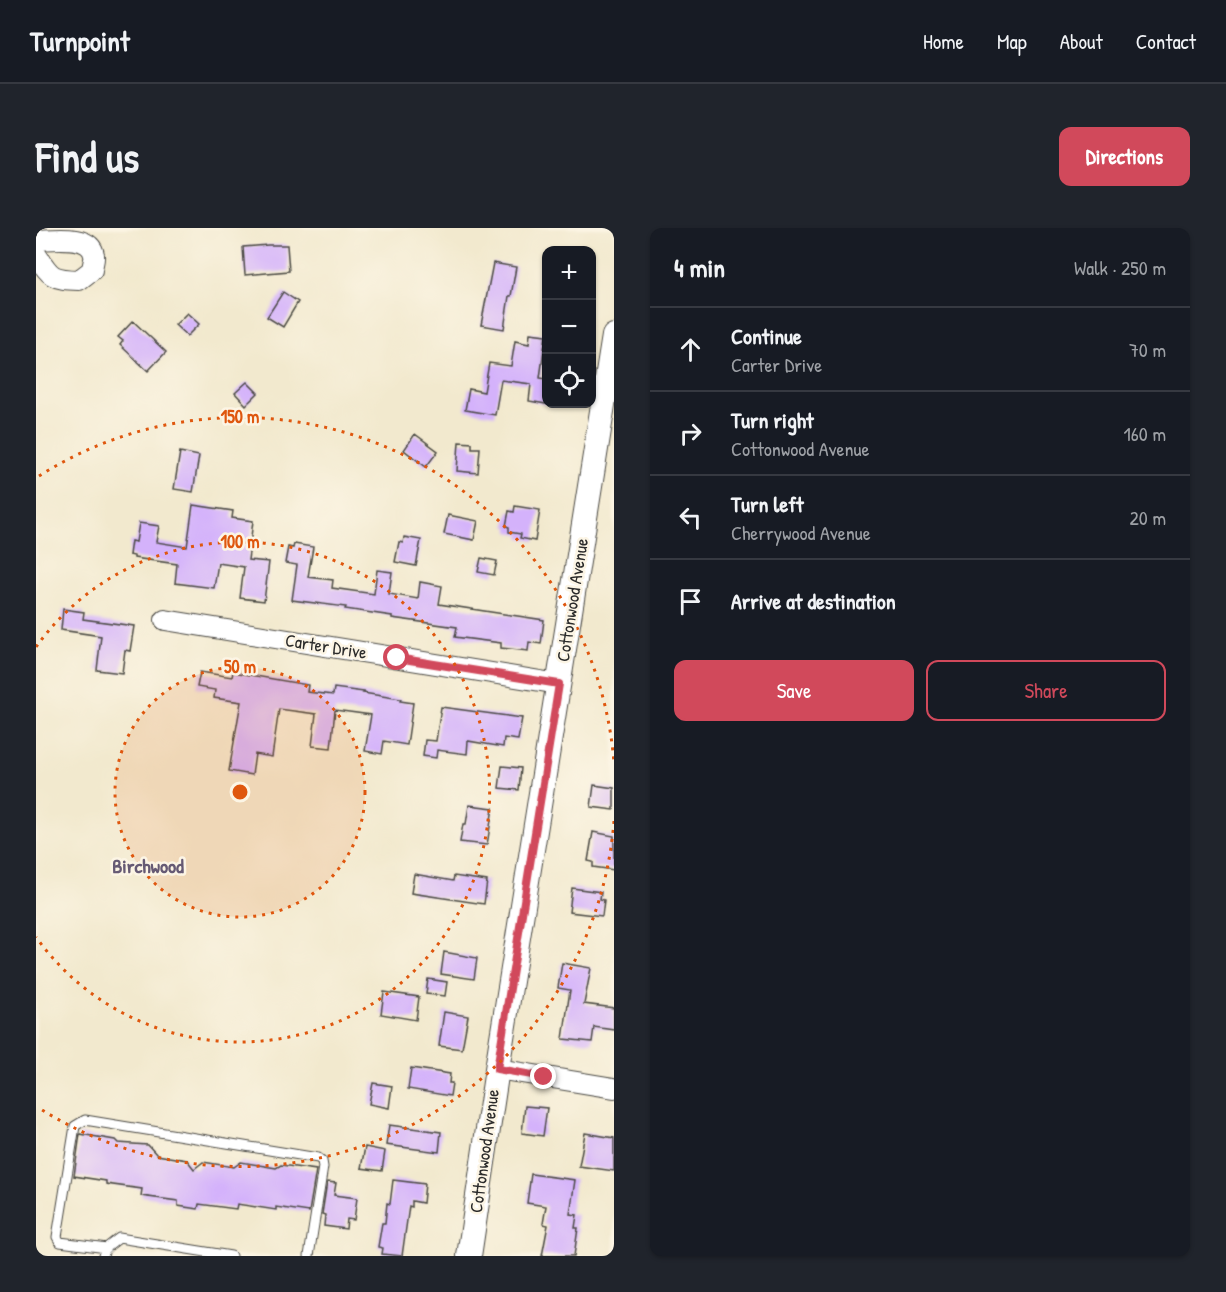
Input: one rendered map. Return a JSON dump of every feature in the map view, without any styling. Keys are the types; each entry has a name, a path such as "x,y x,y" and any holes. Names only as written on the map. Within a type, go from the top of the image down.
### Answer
{"street":[{"path":"36,240 79,239 90,247 94,255 92,270 79,280 50,276 36,254"},
{"name":"Cottonwood Avenue","path":"469,1256 614,336"},
{"name":"Carter Drive","path":"165,620 559,684"},
{"path":"497,1069 614,1088"}],"lane":[{"path":"231,1256 118,1238 105,1252 60,1242 57,1238 75,1126 86,1119 318,1158 322,1161 323,1167 309,1256"}],"building":[{"path":"287,245 289,271 245,275 243,247"},
{"path":"493,263 516,267 504,329 481,325"},
{"path":"283,292 298,302 283,327 267,317"},
{"path":"187,313 199,324 187,336 175,325"},
{"path":"133,321 166,352 148,371 120,345 123,341 118,337"},
{"path":"530,333 542,334 540,378 542,378 542,403 529,401 531,384 501,380 495,415 465,410 469,389 484,392 489,363 511,366 515,341 529,344"},
{"path":"247,382 258,393 246,405 235,393"},
{"path":"415,434 438,451 426,467 404,450"},
{"path":"459,442 472,443 472,448 480,448 478,473 457,471"},
{"path":"180,452 199,456 193,492 174,489"},
{"path":"193,505 233,511 232,518 253,521 248,560 269,562 264,601 240,598 244,567 218,563 214,588 175,583 177,564 134,558 129,555 131,541 136,542 139,523 159,526 156,542 187,547"},
{"path":"515,506 540,510 535,541 520,538 521,534 509,532 509,527 506,526 509,511 514,512"},
{"path":"448,515 478,521 474,540 444,534"},
{"path":"404,537 421,540 416,566 395,562 399,542 403,543"},
{"path":"294,544 313,547 308,577 333,580 332,588 374,594 377,570 392,572 389,594 418,599 420,582 442,586 439,604 544,620 541,644 529,642 528,651 501,648 501,643 455,637 457,627 392,618 392,616 345,609 346,607 292,600 297,565 285,563 288,547 293,548"},
{"path":"481,558 497,561 494,575 478,572"},
{"path":"63,609 84,612 83,619 134,626 130,651 125,650 122,673 97,670 101,636 61,630"},
{"path":"200,672 232,677 233,672 308,685 307,692 333,695 334,688 413,703 407,745 384,741 382,754 365,751 371,715 335,710 331,748 312,746 316,714 279,709 272,757 255,754 252,775 229,771 241,702 214,698 215,690 197,687"},
{"path":"441,707 522,718 518,740 504,738 503,747 468,741 467,754 437,750 436,758 423,756 425,740 436,741"},
{"path":"502,766 521,768 519,790 499,788"},
{"path":"594,785 614,788 614,810 591,807"},
{"path":"469,805 493,808 487,845 460,842"},
{"path":"593,832 614,836 614,870 593,867 593,862 588,861"},
{"path":"414,874 453,881 454,876 487,881 484,904 411,893"},
{"path":"572,888 601,892 600,899 604,900 602,916 569,912"},
{"path":"444,952 477,958 474,979 441,974"},
{"path":"562,963 591,968 584,1004 614,1008 614,1030 594,1027 592,1042 563,1039 570,990 558,988"},
{"path":"428,979 447,982 445,996 426,994"},
{"path":"384,992 419,997 416,1020 381,1014"},
{"path":"444,1012 468,1016 462,1049 439,1046"},
{"path":"411,1068 450,1074 449,1083 452,1083 450,1096 408,1089"},
{"path":"373,1083 392,1086 389,1108 369,1104"},
{"path":"525,1106 547,1108 543,1136 522,1133"},
{"path":"389,1125 441,1132 439,1152 386,1145"},
{"path":"585,1133 614,1138 614,1171 579,1166"},
{"path":"80,1134 115,1140 118,1143 148,1145 157,1155 187,1160 194,1169 203,1162 234,1167 241,1162 276,1168 281,1165 316,1170 309,1212 237,1204 236,1209 199,1204 198,1209 178,1206 178,1201 141,1196 142,1189 106,1184 106,1181 74,1176"},
{"path":"365,1147 385,1151 382,1171 361,1168"},
{"path":"531,1174 575,1180 570,1214 577,1215 575,1228 578,1228 574,1256 542,1256 548,1225 543,1224 546,1206 527,1203"},
{"path":"393,1180 425,1184 423,1203 412,1201 412,1207 409,1206 402,1256 382,1254 383,1248 378,1247 382,1223 385,1223 387,1203 390,1204"},
{"path":"327,1182 336,1183 334,1195 357,1198 354,1220 347,1219 346,1229 324,1226 325,1215 322,1214"}],"district":[{"name":"Birchwood","path":"148,865"}],"route":[{"path":"397,658 559,684 497,1069 544,1077"}]}
